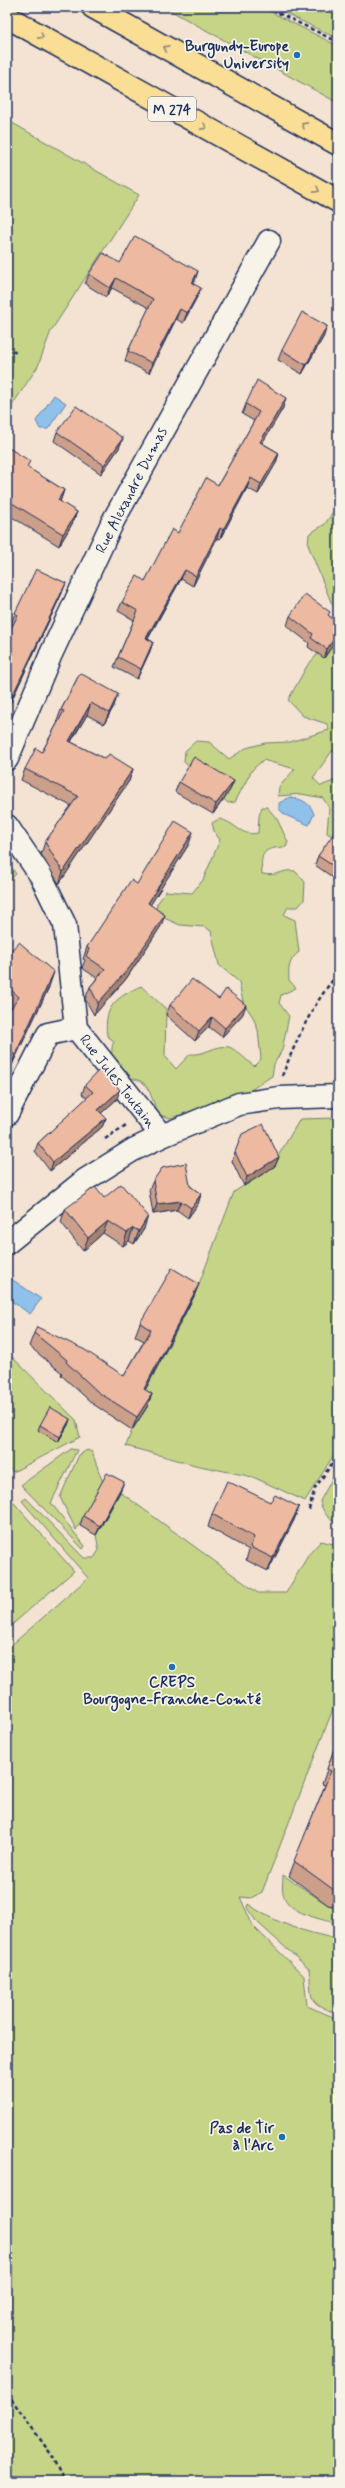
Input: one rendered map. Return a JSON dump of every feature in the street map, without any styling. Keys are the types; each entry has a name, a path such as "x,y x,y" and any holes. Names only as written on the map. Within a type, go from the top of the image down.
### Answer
{"highway":[{"path":"93,7 338,144"},
{"name":"M 274","path":"7,17 338,201"}],"street":[{"name":"Rue Alexandre Dumas","path":"9,753 51,654 113,521 269,241"},
{"name":"Rue Jules Toutain","path":"7,826 41,876 65,925 76,1028 162,1136"},
{"path":"7,1114 48,1034 76,1028"},
{"path":"7,1243 85,1180 132,1150 162,1136 239,1104 279,1098 338,1096"}],"path":[{"path":"266,7 338,42"},
{"path":"7,346 17,354"},
{"path":"279,1098 280,1080 301,1031 323,992 338,974"},
{"path":"309,1510 315,1488 338,1455"},
{"path":"7,2393 53,2457 65,2481"}],"green space":[{"name":"Burgundy-Europe University","path":"164,7 261,7 338,46 338,103"},
{"path":"273,7 338,7 338,39"},
{"path":"7,120 139,195 51,331 38,366 7,413"},
{"path":"338,504 338,611 331,602 308,545 309,534 325,524"},
{"path":"338,631 338,752 332,751 313,778 321,786 338,779 338,840 327,833 329,808 323,798 301,794 278,796 279,787 295,769 263,760 252,770 235,802 228,803 184,762 185,751 196,741 209,742 229,759 246,748 265,743 290,742 329,730 327,724 303,716 288,700 307,666"},
{"path":"262,807 267,807 277,819 288,842 286,847 268,850 265,853 262,861 262,874 272,875 286,871 295,871 305,882 304,900 298,907 288,907 284,915 295,920 299,952 291,961 289,972 289,980 296,988 281,995 279,1003 289,1016 282,1050 274,1064 272,1076 249,1091 171,1118 159,1115 144,1083 125,1076 117,1070 114,1065 112,1050 114,1041 107,1036 107,1017 114,1004 119,999 125,994 141,986 166,1009 165,1056 176,1069 190,1054 200,1053 219,1047 229,1047 254,1066 261,1059 258,1030 253,1017 243,1002 239,982 219,965 211,931 205,927 180,925 155,914 157,904 166,891 192,893 203,880 220,840 214,831 212,823 219,819 230,823 247,833 258,833 259,816"},
{"path":"7,861 16,874 7,883"},
{"path":"338,1118 338,1448 305,1501 253,1477 195,1465 126,1446 132,1430 147,1407 139,1402 194,1297 234,1192 271,1168 300,1119"},
{"path":"7,1352 76,1420 80,1437 13,1472 7,1466"},
{"path":"71,1449 77,1450 51,1503 85,1546 83,1549 21,1485"},
{"path":"87,1450 92,1452 103,1483 76,1530 60,1497 79,1455"},
{"path":"338,1468 338,1524 331,1520 326,1514 320,1501"},
{"path":"120,1492 258,1593 286,1593 309,1554 321,1541 338,1545 338,1696 262,1892 251,1898 240,1897 253,1926 304,1976 307,2006 338,2019 338,2481 7,2481 7,1649 88,1578 22,1501 26,1498 84,1558 94,1558 99,1550 96,1535"},
{"path":"7,1495 74,1571 7,1629"},
{"path":"283,1875 328,1905 338,1907 338,1924 309,1916 295,1909 289,1904 283,1893"},
{"path":"248,1904 280,1922 315,1934 338,1939 338,2014 327,2010 315,2002 311,1994 309,1969 256,1921 247,1908"}],"water":[{"path":"54,395 66,403 48,429 40,429 36,421"},
{"path":"290,797 308,804 314,814 309,825 285,815 279,809 279,803"},
{"path":"10,1278 41,1299 30,1314 7,1298 7,1283"}],"building":[{"path":"135,236 198,271 192,283 201,288 187,313 180,309 152,363 128,351 153,299 116,278 110,288 89,274 103,253 120,263"},
{"path":"302,312 327,326 306,365 282,350"},
{"path":"257,380 286,398 260,442 279,453 261,484 251,478 223,530 220,528 196,576 185,570 146,638 153,642 141,669 118,657 138,611 122,602 137,576 145,581 172,529 178,533 206,478 218,485 259,412 246,404"},
{"path":"76,406 123,438 104,465 57,432"},
{"path":"7,447 30,461 27,467 64,490 58,500 77,512 63,534 7,500"},
{"path":"36,569 66,583 7,707 7,636 18,615 15,613"},
{"path":"305,594 330,612 328,615 338,623 338,633 327,649 311,638 313,634 290,616"},
{"path":"80,673 118,694 109,713 91,703 69,741 105,759 109,754 133,769 63,872 45,842 78,796 25,769 36,748 42,752 64,711 61,710"},
{"path":"194,757 234,781 216,804 179,782"},
{"path":"175,821 193,832 148,903 165,915 130,967 98,1003 90,987 105,969 86,956 89,949 87,947 131,880 137,884"},
{"path":"336,830 338,831 338,869 318,856"},
{"path":"19,942 54,972 15,1055 7,1049 7,1014 19,997 7,986 7,955"},
{"path":"192,979 219,999 226,989 246,1005 225,1028 212,1017 199,1031 170,1005"},
{"path":"99,1070 110,1077 120,1090 98,1110 106,1118 53,1162 38,1143 93,1092 85,1085"},
{"path":"263,1124 279,1157 247,1177 235,1152 242,1134"},
{"path":"186,1163 190,1186 201,1194 191,1208 181,1201 157,1204 153,1181 162,1168"},
{"path":"121,1184 148,1216 139,1231 133,1228 127,1233 108,1221 88,1238 65,1209 95,1187 104,1198"},
{"path":"172,1268 199,1284 144,1389 152,1394 137,1417 98,1392 66,1362 67,1360 34,1333 37,1327 85,1350 124,1376 151,1330 140,1323"},
{"path":"50,1407 70,1419 60,1437 40,1425"},
{"path":"107,1473 124,1482 100,1526 83,1516"},
{"path":"227,1481 270,1502 275,1495 299,1507 273,1558 250,1547 254,1537 212,1514"},
{"path":"338,1738 338,1891 334,1890 294,1861 331,1771 327,1769"}],"place":[{"name":"Burgundy-Europe University","path":"297,55"},
{"name":"CREPS Bourgogne-Franche-Comté","path":"172,1667"},
{"name":"Pas de Tir à l'Arc","path":"282,2137"}]}
